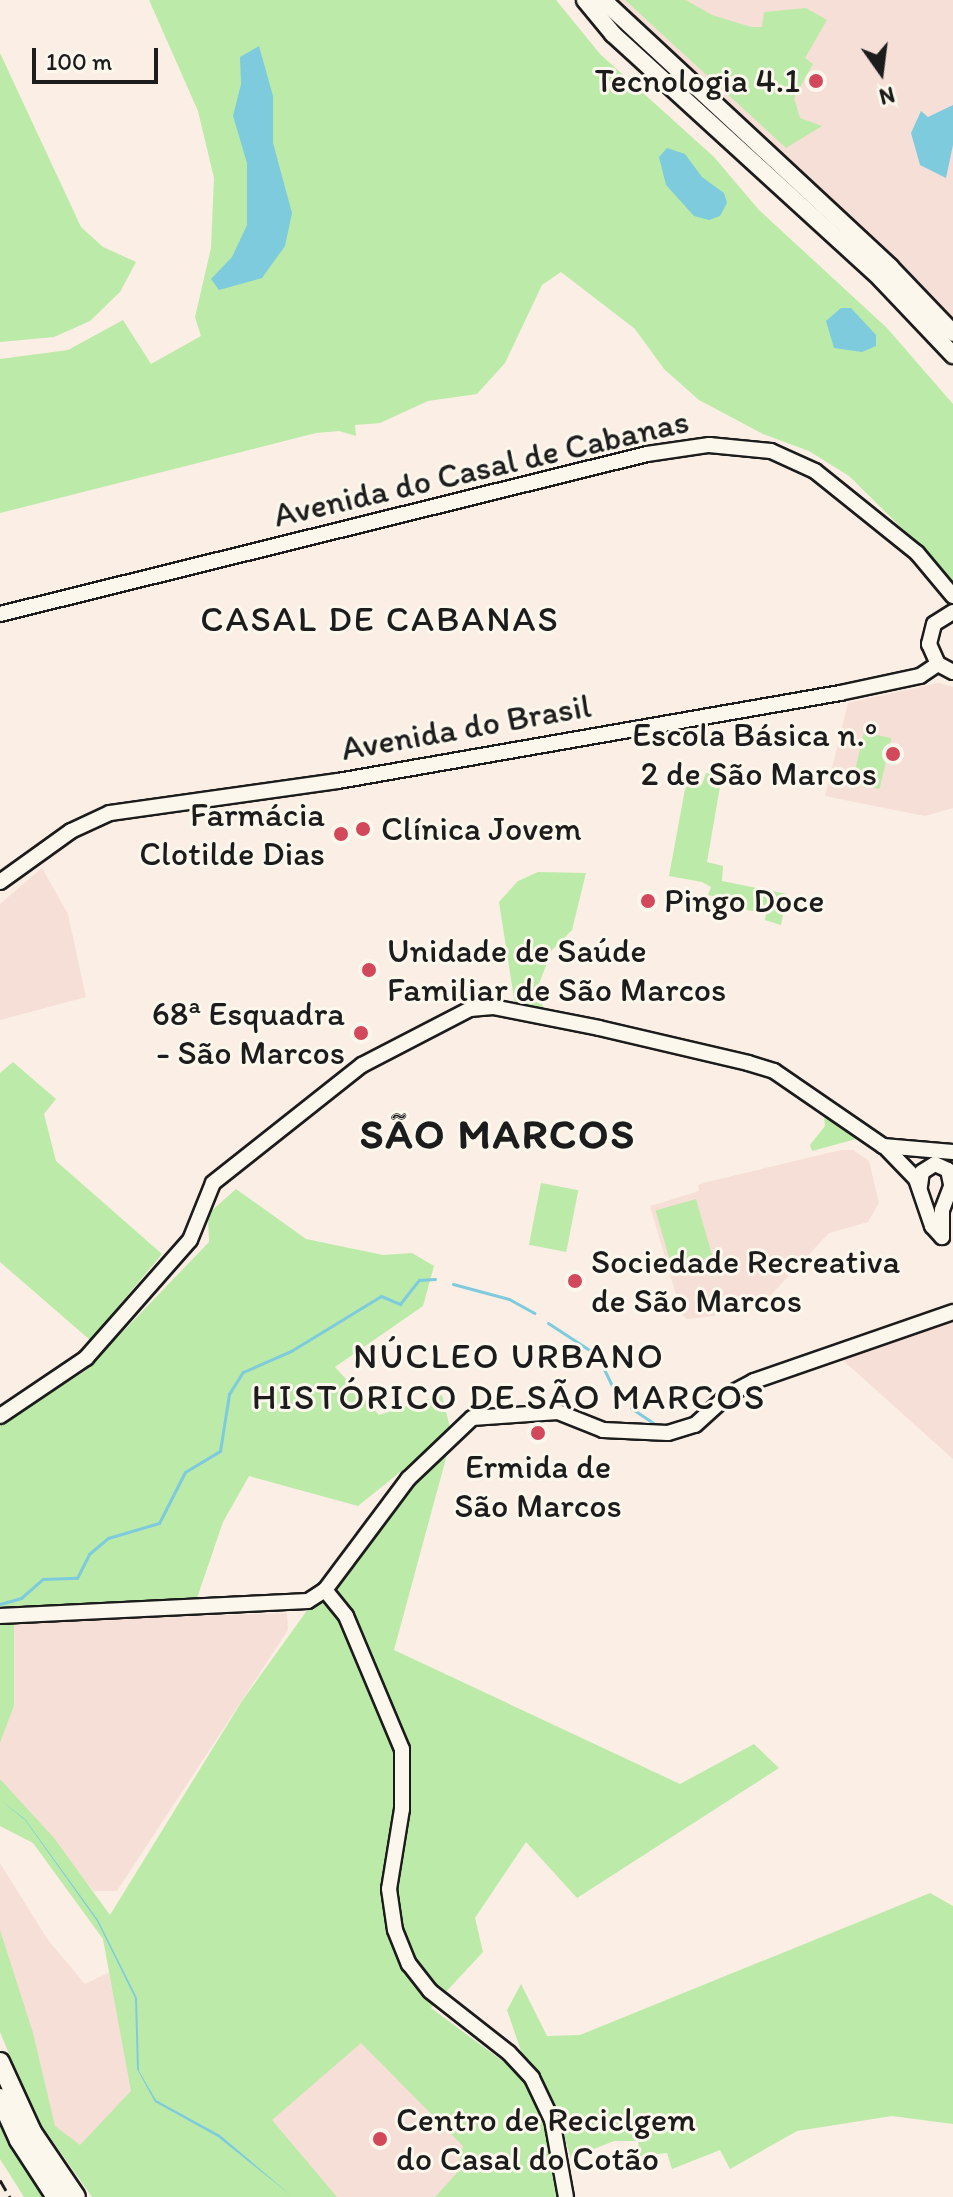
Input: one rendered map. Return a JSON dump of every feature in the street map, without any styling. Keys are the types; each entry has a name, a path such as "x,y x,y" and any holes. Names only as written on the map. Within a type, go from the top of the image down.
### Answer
{"highway":[{"path":"0,2062 32,2132 76,2197"},
{"path":"0,2098 19,2140 56,2197"}],"main road":[{"path":"585,0 613,34 881,279 953,355"},
{"path":"603,0 890,267 953,333"}],"street":[{"name":"Avenida do Casal de Cabanas","path":"0,614 647,454 709,445 771,451 815,471 917,553 953,596"},
{"path":"937,578 947,615 929,637 938,664 953,672"},
{"name":"Avenida do Brasil","path":"0,882 71,831 110,813 338,781 840,693 920,676 938,664"},
{"path":"0,1416 86,1358 190,1240 213,1183 362,1065 470,1009 493,1007 599,1028 774,1071 901,1158 920,1186 932,1226 942,1237 942,1210 952,1183 948,1170 935,1164 922,1172 920,1186"},
{"path":"883,1146 953,1152"},
{"path":"0,1616 308,1601 325,1590 408,1479 472,1418 558,1412 603,1430 668,1433 695,1425 728,1395 754,1381 953,1312"},
{"path":"325,1590 346,1616 402,1749 402,1809 389,1889 395,1930 409,1964 430,1991 509,2053 532,2078 552,2120 566,2197"}],"shaded area":[{"path":"615,0 953,0 953,323"},
{"name":"Escola Básica n.º 2 de São Marcos","path":"938,683 953,687 953,808 925,816 825,796 848,703"},
{"path":"42,868 68,914 86,997 0,1020 0,904"},
{"path":"841,1150 853,1150 869,1161 879,1203 868,1222 829,1233 768,1298 714,1316 687,1319 682,1315 650,1206 699,1191 698,1185 707,1182"},
{"path":"953,1314 953,1459 836,1354"},
{"path":"287,1613 288,1630 117,1891 94,1891 0,1785 0,1743 14,1706 14,1622"},
{"path":"0,1863 48,1940 85,1984 108,1973 116,1979 139,2100 90,2142 66,2150 41,2117 0,1957"},
{"path":"357,2021 514,2197 329,2197 259,2120"}],"green space":[{"path":"149,0 556,0 600,54 714,157 759,210 887,328 953,404 953,588 925,551 849,476 809,451 763,434 699,400 664,369 635,329 561,272 542,285 505,363 477,394 428,401 380,423 355,425 356,436 339,431 316,433 0,513 0,359 68,350 123,320 151,364 201,336 195,317 211,248 214,178 198,111"},
{"path":"625,0 686,0 712,15 751,27 762,27 764,12 806,8 827,20 805,58 813,64 794,98 800,118 822,126 786,148"},
{"path":"0,53 81,227 103,247 136,262 120,292 90,321 54,337 0,342"},
{"path":"864,732 891,738 880,789 852,783"},
{"path":"706,773 722,775 707,862 723,866 722,881 787,894 781,925 765,920 766,913 728,907 727,900 708,895 711,887 702,882 669,876 685,789 691,782 702,784"},
{"path":"538,872 586,873 572,930 552,950 537,989 544,1010 515,1005 499,902 518,881"},
{"path":"13,1062 56,1099 44,1114 56,1161 162,1254 90,1340 0,1262 0,1073"},
{"path":"823,1105 867,1136 812,1151 810,1145 825,1126"},
{"path":"541,1183 578,1190 566,1252 529,1245"},
{"path":"236,1189 306,1239 383,1255 412,1253 434,1266 423,1306 335,1367 379,1415 442,1395 452,1436 394,1650 680,1784 754,1744 779,1768 577,1898 526,1842 475,1918 483,1952 431,2008 524,2077 546,2119 558,2197 435,2197 456,2174 463,2146 361,2043 272,2120 337,2197 92,2197 35,2116 0,2032 0,1930 33,2033 55,2126 80,2145 131,2091 103,1939 33,1843 0,1826 0,1779 54,1838 110,1915 242,1701 415,1460 358,1506 249,1476 223,1522 197,1598 14,1611 14,1706 0,1743 0,1425 85,1371 209,1242 208,1214"},
{"path":"696,1199 713,1257 672,1268 656,1211"},
{"path":"930,1893 953,1906 953,2124 892,2116 797,2131 730,2169 720,2150 672,2169 667,2153 640,2156 638,2141 614,2141 571,2158 552,2098 521,2051 507,2010 521,1984 547,2036 580,2035"},
{"path":"0,2118 46,2197 24,2197 0,2159"}],"water":[{"path":"259,46 273,96 273,143 292,213 285,246 262,278 219,290 211,279 232,257 247,225 247,163 233,116 241,84 240,57"},
{"path":"953,105 953,145 946,178 920,165 911,133 921,111 928,117"},
{"path":"667,148 685,154 702,177 724,193 727,203 720,216 709,220 694,216 666,185 659,157"},
{"path":"841,308 851,308 876,335 876,346 862,352 834,348 826,321"},
{"path":"0,1800 25,1819 98,1920 137,1998 139,2071 156,2100 220,2135 293,2197 218,2137 155,2102 137,2069 135,1998 97,1921 25,1820"}],"waterway":[{"path":"0,1604 21,1598 43,1579 77,1578 89,1554 108,1538 159,1523 185,1472 220,1451 229,1394 243,1372 291,1351 381,1296 400,1304 419,1280 435,1279"},
{"path":"453,1284 509,1299 534,1313"},
{"path":"548,1323 597,1355 619,1400"},
{"path":"631,1408 659,1427"}],"railway":[{"path":"0,2180 10,2197"}],"place":[{"name":"Tecnologia 4.1","path":"816,81"},
{"name":"Escola Básica n.º 2 de São Marcos","path":"893,754"},
{"name":"Clínica Jovem","path":"363,829"},
{"name":"Farmácia Clotilde Dias","path":"341,834"},
{"name":"Pingo Doce","path":"648,901"},
{"name":"Unidade de Saúde Familiar de São Marcos","path":"369,970"},
{"name":"68ª Esquadra - São Marcos","path":"361,1033"},
{"name":"Sociedade Recreativa de São Marcos","path":"575,1281"},
{"name":"Ermida de São Marcos","path":"538,1433"},
{"name":"Centro de Reciclgem do Casal do Cotão","path":"380,2139"}],"district":[{"name":"CASAL DE CABANAS","path":"380,619"},
{"name":"SÃO MARCOS","path":"498,1134"},
{"name":"NÚCLEO URBANO HISTÓRICO DE SÃO MARCOS","path":"509,1376"}]}
